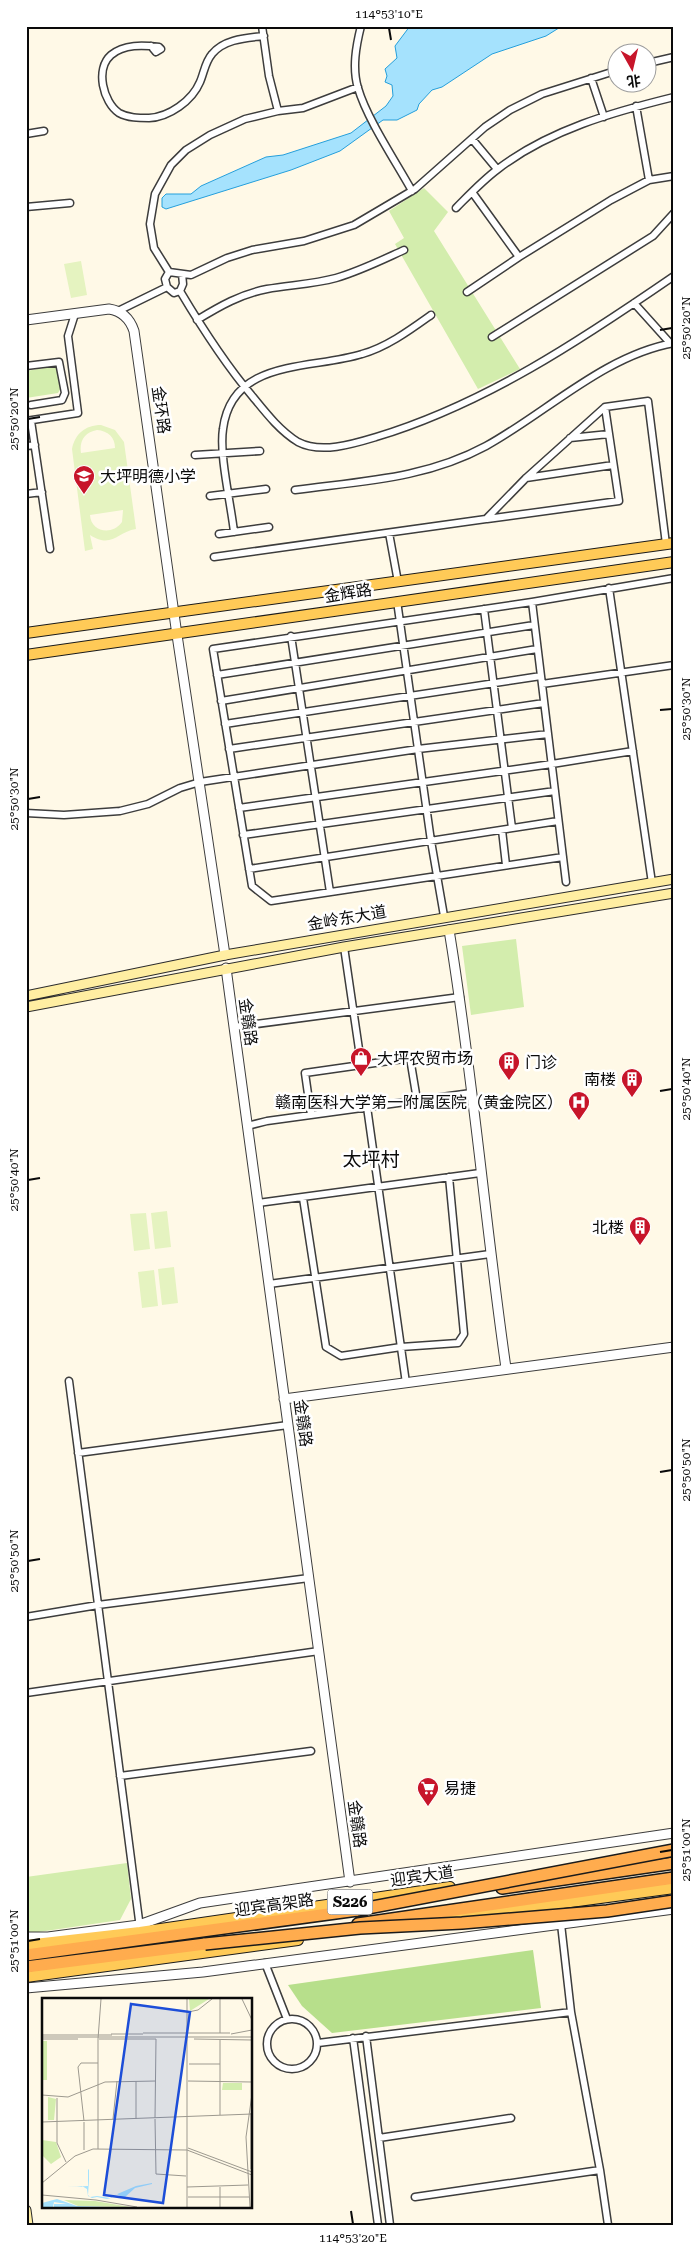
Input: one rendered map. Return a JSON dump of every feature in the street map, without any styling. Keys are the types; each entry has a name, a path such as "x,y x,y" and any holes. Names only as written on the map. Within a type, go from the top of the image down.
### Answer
{"highway":[{"path":"357,1910 674,1850"},
{"name":"迎宾高架路","path":"26,1956 674,1863"},
{"name":"迎宾高架路","path":"26,1967 206,1944 674,1878"},
{"path":"206,1944 360,1928 462,1923 607,1911 674,1901"}],"main road":[{"name":"金辉路","path":"26,633 670,543"},
{"name":"金辉路","path":"26,655 177,635 397,601 674,562"},
{"name":"金岭东大道","path":"26,996 225,955 444,916 674,879"},
{"name":"金岭东大道","path":"26,1007 344,946 674,893"},
{"name":"迎宾大道","path":"26,1945 674,1855"},
{"name":"S226","path":"26,1977 674,1888"},
{"path":"26,2210 28,2225"}],"street":[{"path":"262,26 269,76 278,111"},
{"path":"361,26 356,45 358,87 366,108 412,191"},
{"path":"151,46 136,45 112,55 106,62 103,72 106,97 110,105 120,113 131,118 151,118 181,105 193,95 212,54 233,40 264,36"},
{"path":"658,61 674,57"},
{"path":"358,87 302,108 278,111 245,119 210,135 186,150 171,165 155,194 150,224 154,248 169,272 191,275 252,250 304,241 354,225 412,191 485,127 510,110 542,94 608,73"},
{"path":"591,78 604,117"},
{"path":"456,208 497,169 549,138 636,106 674,97"},
{"path":"636,106 649,180"},
{"path":"26,134 44,131"},
{"path":"472,139 497,169"},
{"path":"467,292 519,257 612,200 649,180 674,176"},
{"path":"472,192 519,257"},
{"path":"26,208 70,203"},
{"path":"492,337 654,236 674,214"},
{"path":"197,320 242,295 334,278 360,270 404,250"},
{"path":"169,272 165,279 167,287 174,293 180,291 183,284 182,274"},
{"path":"180,291 223,360 281,429 300,442 309,445 335,447 409,427 490,390 532,367 674,276"},
{"path":"26,320 109,309 118,311 167,287"},
{"path":"634,303 672,343"},
{"name":"金环路","path":"118,311 131,324 134,331 174,612"},
{"path":"50,549 35,445 29,421 78,413 68,336 76,314"},
{"path":"234,532 224,454 223,430 227,413 244,386 270,372 362,354 384,346 431,315"},
{"path":"295,490 406,476 448,464 486,446 625,358 660,345 672,343"},
{"path":"26,366 59,362 65,394 62,400 31,404"},
{"path":"486,519 526,478 605,407 648,401 670,543"},
{"path":"214,557 619,501 605,407"},
{"path":"570,438 609,434"},
{"path":"26,446 35,445"},
{"path":"195,455 260,451"},
{"path":"526,478 614,465"},
{"path":"210,496 266,489"},
{"path":"26,494 42,492"},
{"path":"219,534 269,527"},
{"path":"389,533 398,582"},
{"path":"563,856 271,901 252,886 212,649 532,602 674,578"},
{"path":"609,588 652,883"},
{"path":"397,601 431,841 444,916"},
{"path":"532,602 566,882"},
{"path":"484,609 512,828"},
{"path":"174,612 225,955"},
{"path":"217,676 534,625"},
{"path":"291,636 330,892"},
{"path":"221,701 538,650"},
{"path":"542,684 674,665"},
{"path":"225,724 541,676"},
{"path":"229,749 544,703"},
{"path":"26,813 64,815 120,811 148,804 180,788 200,782 418,749 548,734"},
{"path":"239,808 633,751"},
{"path":"243,835 555,791"},
{"path":"249,869 558,821"},
{"path":"502,830 506,865"},
{"path":"449,930 460,997 490,1254 506,1368"},
{"path":"344,946 361,1063"},
{"name":"金赣路","path":"226,968 350,1882"},
{"path":"234,1028 460,997"},
{"path":"311,1115 305,1073 361,1063 410,1058 417,1100"},
{"path":"247,1126 311,1115 471,1093"},
{"path":"367,1107 406,1383"},
{"path":"258,1204 480,1173"},
{"path":"303,1198 326,1347 341,1356 401,1347 458,1342 464,1334 449,1177"},
{"path":"269,1284 490,1254"},
{"path":"284,1399 674,1347"},
{"path":"69,1381 140,1928"},
{"path":"78,1452 288,1425"},
{"path":"26,1617 98,1605 309,1578"},
{"path":"26,1693 318,1651"},
{"path":"120,1776 311,1751"},
{"path":"26,1937 48,1937 140,1928 200,1903 674,1833"},
{"path":"26,1988 203,1972 674,1909"},
{"path":"561,1924 571,2012 600,2170 608,2225"},
{"path":"265,1963 287,2019"},
{"path":"318,2043 571,2012"},
{"path":"287,2019 304,2022 316,2034 318,2043 312,2060 296,2069 286,2069 278,2065 271,2058 266,2042 273,2027 287,2019"},
{"path":"366,2036 390,2225"},
{"path":"353,2038 378,2225"},
{"path":"379,2138 511,2118"},
{"path":"415,2197 600,2170"}],"green space":[{"path":"424,188 448,212 434,231 520,369 478,389 395,244 404,238 389,211"},
{"path":"81,261 87,295 71,298 64,264"},
{"path":"57,366 61,388 58,393 26,398 26,371"},
{"path":"95,425 115,430 124,442 136,529 109,540 98,539 90,535 93,549 85,551 72,449 78,435","holes":["97,430 110,435 114,441 115,448 81,453 82,441 86,435","123,510 122,522 113,529 103,530 91,521 90,515"]},
{"path":"516,939 524,1007 471,1015 462,946"},
{"path":"167,1211 171,1247 155,1249 151,1213"},
{"path":"146,1213 150,1249 134,1251 130,1214"},
{"path":"174,1267 178,1303 162,1305 158,1269"},
{"path":"154,1270 158,1306 142,1308 138,1272"},
{"path":"127,1863 131,1899 120,1920 32,1933 26,1932 26,1877"},
{"path":"533,1950 541,2008 332,2033 302,2006 288,1985"}],"water":[{"path":"410,26 562,26 546,36 492,54 442,87 432,90 419,104 417,110 397,120 383,120 340,151 291,170 166,209 162,207 162,198 166,194 191,194 201,186 266,157 283,155 351,133 386,106 393,96 392,85 385,82 387,76 385,69 397,58 395,46"}],"place":[{"name":"大坪明德小学","path":"84,495"},
{"name":"大坪农贸市场","path":"361,1077"},
{"name":"门诊","path":"509,1081"},
{"name":"南楼","path":"632,1098"},
{"name":"赣南医科大学第一附属医院（黄金院区）","path":"579,1121"},
{"name":"北楼","path":"640,1246"},
{"name":"易捷","path":"428,1807"}],"district":[{"name":"太坪村","path":"371,1159"}]}
